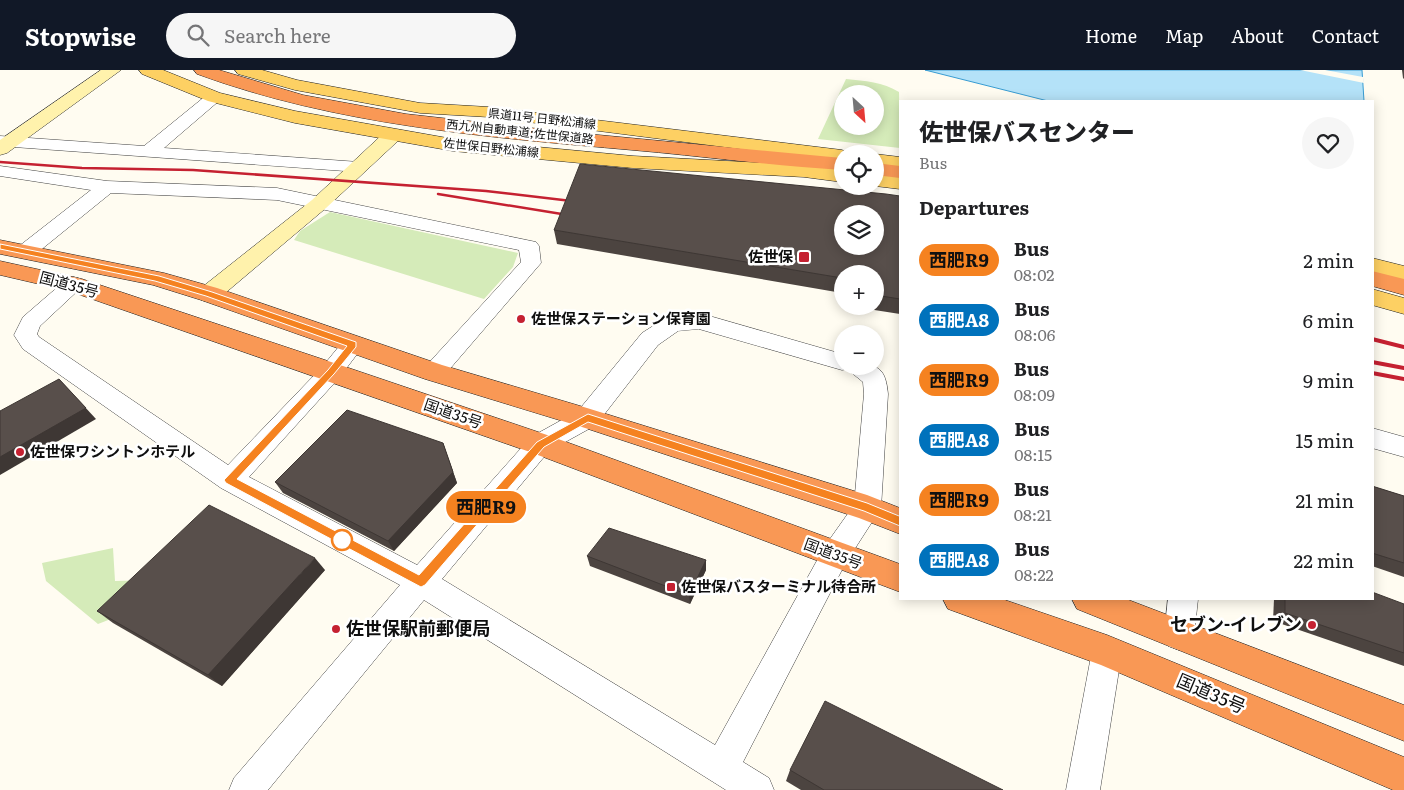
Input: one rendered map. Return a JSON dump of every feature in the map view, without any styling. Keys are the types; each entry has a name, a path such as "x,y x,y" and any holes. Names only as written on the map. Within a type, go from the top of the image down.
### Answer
{"highway":[{"name":"西九州自動車道;佐世保道路","path":"202,70 272,93 413,121 527,134 759,154 834,163"},
{"path":"884,170 899,172"},
{"name":"国道35号","path":"0,247 156,278 209,294 434,372 588,418 867,508 899,521"},
{"name":"国道35号","path":"0,268 74,284 331,372 540,444 899,578"},
{"path":"1374,279 1404,287"},
{"name":"国道35号","path":"962,600 1107,651 1404,776"},
{"path":"1090,600 1404,723"}],"main road":[{"name":"佐世保日野松浦線","path":"148,70 214,97 295,116 453,145 633,162 804,171 834,175"},
{"name":"県道11号 日野松浦線","path":"244,70 295,85 420,108 489,112 834,155"},
{"path":"884,161 899,163"},
{"path":"884,181 899,183"},
{"path":"1374,266 1404,274"},
{"path":"1374,298 1404,306"}],"street":[{"path":"3,144 112,70"},
{"path":"149,151 214,97"},
{"path":"209,294 319,204 393,135"},
{"path":"3,144 149,151 359,167"},
{"path":"0,171 106,187 276,194 529,246 531,263 434,372"},
{"path":"24,252 106,187"},
{"path":"74,284 31,322 25,335 31,343 230,480 421,582 757,790"},
{"path":"246,790 540,444 588,418 650,339 672,324 698,321 834,360"},
{"path":"230,480 331,372 353,344"},
{"path":"722,767 835,555 867,508 876,394 875,378 870,375"},
{"path":"1374,439 1404,447"},
{"path":"1179,636 1183,600"},
{"path":"1083,790 1107,651"}],"green space":[{"path":"846,79 883,85 843,85"},
{"path":"884,86 899,92 899,148 818,139 834,105 834,135 884,135"},
{"path":"330,212 518,253 513,267 484,299 294,240 300,231"},
{"path":"113,548 115,581 153,580 116,617 98,624 46,581 42,563"}],"water":[{"path":"925,70 1362,70 1364,100 1044,100"}],"pier":[{"path":"1300,70 1325,70 1363,77 1364,83"}],"building":[{"name":"佐世保","path":"580,164 834,189 834,195 884,194 899,196 899,299 884,296 884,265 834,265 834,277 554,230"},
{"path":"59,379 86,408 0,457 0,411"},
{"path":"347,410 443,443 453,472 388,541 275,482"},
{"path":"1374,487 1404,496 1404,563 1374,554"},
{"path":"209,505 315,558 208,675 97,611"},
{"name":"佐世保バスターミナル待合所","path":"609,528 706,560 689,595 587,556"},
{"path":"1374,593 1404,604 1404,653 1285,613 1285,600 1374,600"},
{"path":"825,701 1003,790 824,790 790,770"}],"railway":[{"path":"0,162 82,168 193,170 486,191 580,202"},
{"path":"438,194 574,216"},
{"path":"1374,340 1404,347"},
{"path":"1374,362 1404,368"},
{"path":"1374,373 1404,379"}],"bus line":[{"name":"西肥R9","path":"0,247 156,278 209,294 353,344 331,372 230,480 421,582 540,444 588,418 867,508 899,521"}],"place":[{"name":"佐世保","path":"804,257"},
{"name":"佐世保ステーション保育園","path":"521,319"},
{"name":"佐世保ワシントンホテル","path":"20,452"},
{"name":"佐世保バスターミナル待合所","path":"671,587"},
{"name":"セブン-イレブン","path":"1312,625"},
{"name":"佐世保駅前郵便局","path":"336,629"}]}
